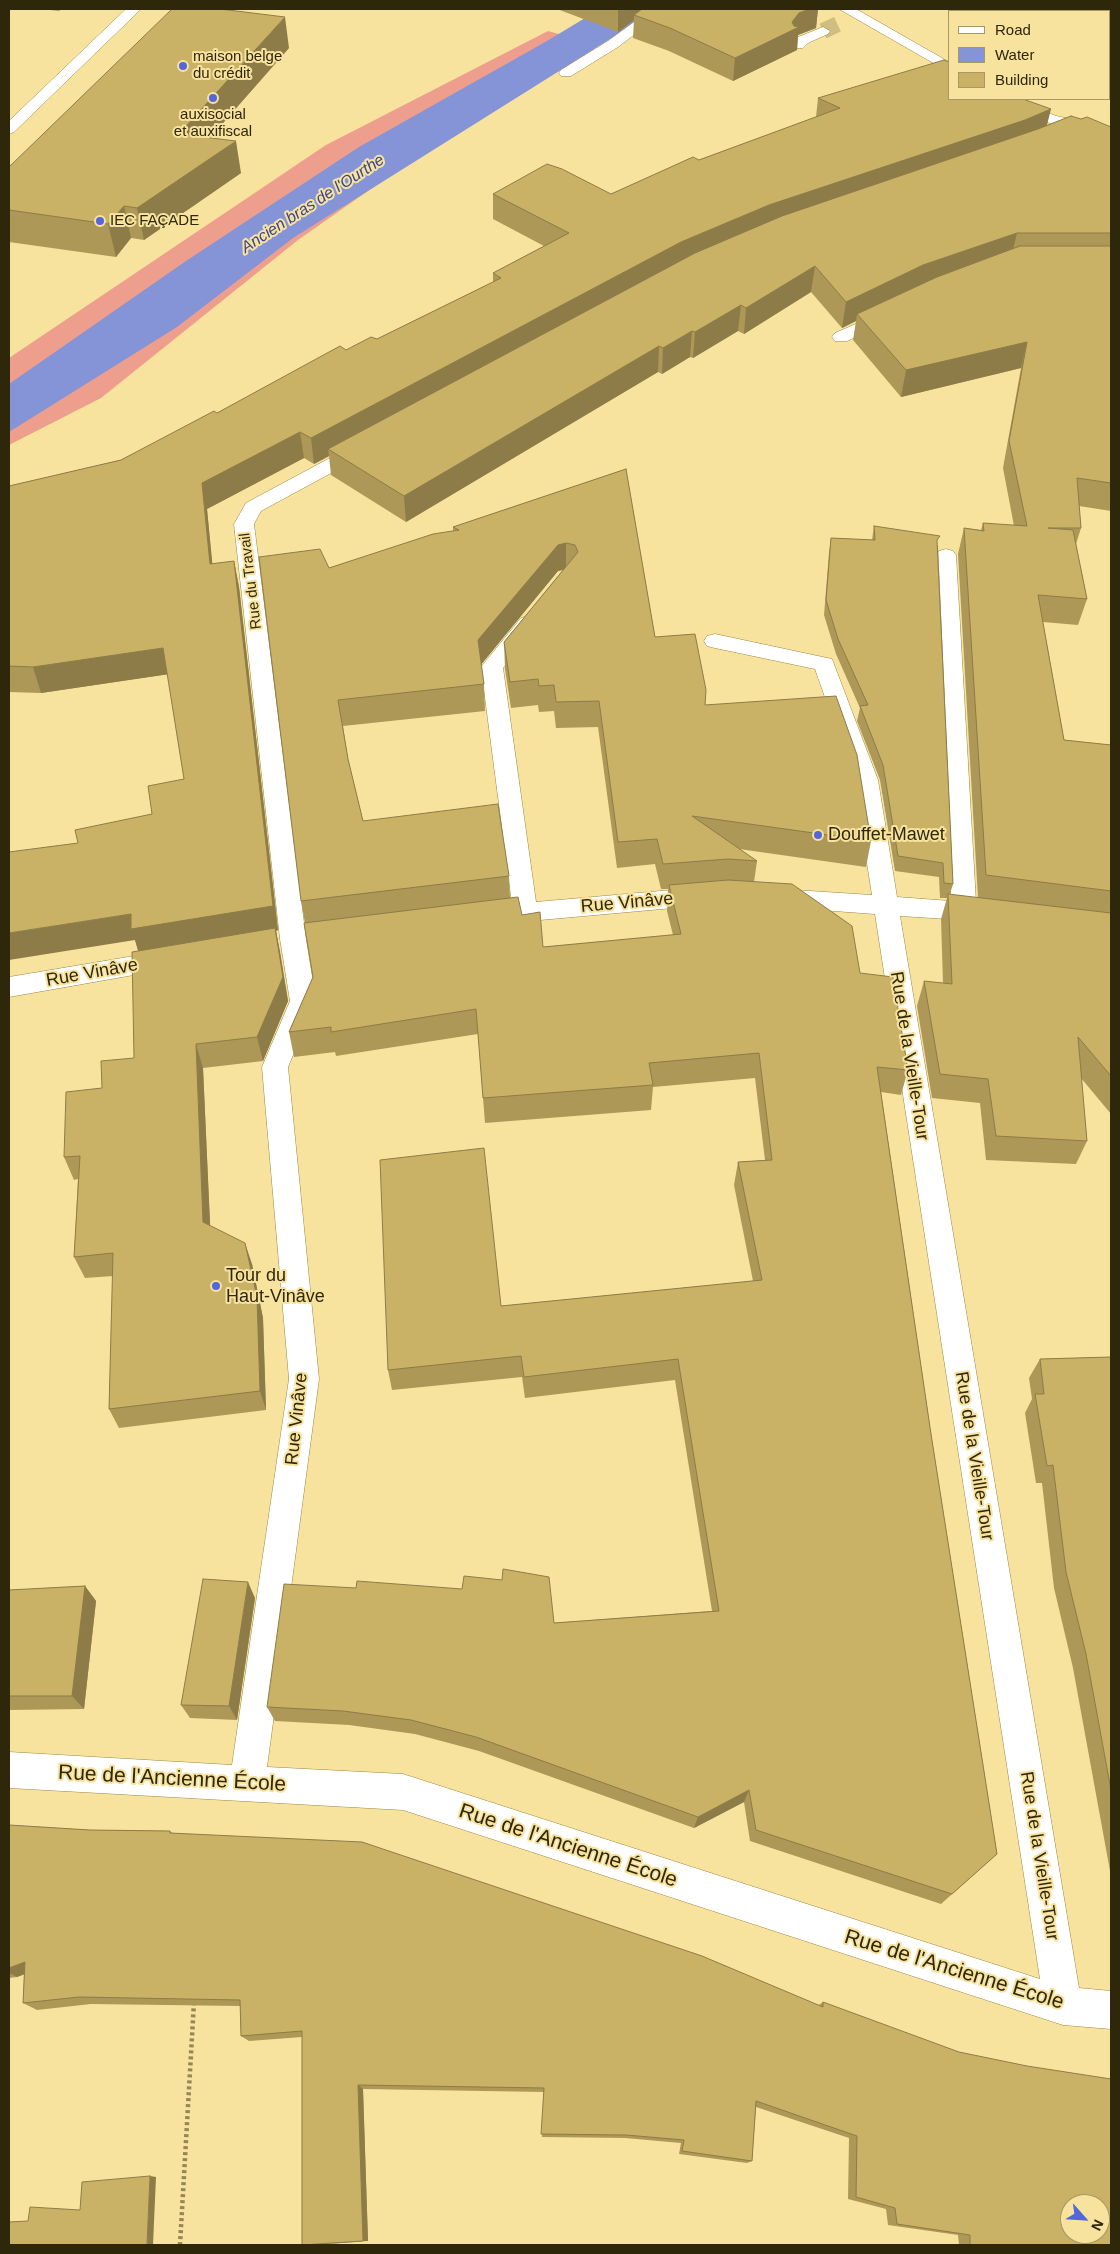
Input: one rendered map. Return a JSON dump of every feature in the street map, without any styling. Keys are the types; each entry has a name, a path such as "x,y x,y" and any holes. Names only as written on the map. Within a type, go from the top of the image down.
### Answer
{"street":[{"path":"9,129 134,9"},
{"path":"566,73 613,44 661,9"},
{"path":"838,24 852,12 948,67"},
{"path":"798,46 803,40 823,31"},
{"path":"1005,100 1051,118 1111,133"},
{"path":"1053,137 1081,126"},
{"path":"842,337 900,309"},
{"name":"Rue du Travail","path":"293,939 244,524 253,507 377,441"},
{"path":"946,555 964,910"},
{"path":"526,911 492,667 542,607"},
{"name":"Rue de la Vieille-Tour","path":"715,641 824,664 866,780 1063,2006"},
{"name":"Rue Vinâve","path":"458,919 526,911 725,894"},
{"path":"753,896 964,910 1003,915"},
{"name":"Rue Vinâve","path":"247,1783 304,1379 275,1067 304,1001 293,939"},
{"name":"Rue Vinâve","path":"9,987 195,956"},
{"name":"Rue de l'Ancienne École","path":"9,1770 403,1792 1063,2006 1111,2010"}],"path":[{"path":"180,2245 194,1998"}],"shaded area":[{"path":"548,31 590,43 415,158 298,240 101,398 9,445 9,358 326,145"}],"water":[{"name":"Ancien bras de l'Ourthe","path":"600,9 658,9 293,238 177,327 9,432 9,384 186,261 359,147"}],"building":[{"path":"172,9 220,9 285,17 179,134 236,141 137,208 124,206 108,224 9,210 9,167"},
{"path":"642,9 809,9 799,13 792,22 794,26 799,27 735,58 670,28 634,15"},
{"path":"944,60 948,62 948,100 1026,100 1051,109 1025,120 769,205 681,242 311,438 300,432 202,483 210,564 234,561 273,906 131,929 131,914 9,933 9,852 78,843 75,830 152,814 148,786 184,779 163,648 33,667 9,666 9,486 121,460 214,411 217,413 340,346 346,350 371,337 377,339 501,278 493,273 569,233 493,194 547,164 562,169 611,194 693,157 699,160 840,108 818,98"},
{"path":"1071,116 1081,119 1087,117 1111,127 1111,233 1017,233 923,265 846,302 815,266 746,308 741,305 663,348 659,346 404,496 328,449 695,253 782,216"},
{"path":"1020,246 1111,246 1111,483 1077,478 1081,528 1048,528 1073,530 1087,599 1038,595 1064,740 1111,745 1111,891 986,875 964,528 984,531 983,523 1027,526 1009,441 1027,342 906,370 857,314 937,277"},
{"path":"626,469 655,637 695,634 706,690 705,705 836,696 857,755 871,841 692,816 757,861 728,859 663,864 657,839 618,842 599,701 556,702 554,685 539,686 538,679 510,682 504,642 578,552 575,545 566,543 558,545 478,640 484,684 338,700 348,759 363,821 498,804 509,876 301,901 259,557 320,549 329,568 433,534 459,530 453,527"},
{"path":"874,526 940,536 937,540 953,884 944,883 943,863 898,856 883,765 860,706 868,705 838,639 826,600 831,538 875,540"},
{"path":"728,880 792,884 852,926 860,973 893,977 908,1070 877,1067 931,1434 997,1854 952,1894 756,1830 749,1790 698,1817 476,1737 411,1720 343,1711 267,1707 284,1584 356,1588 357,1581 462,1589 464,1576 502,1580 503,1569 549,1577 554,1623 719,1611 678,1359 524,1377 521,1356 388,1370 380,1160 484,1148 501,1306 762,1280 738,1162 772,1160 759,1053 649,1063 653,1085 483,1098 476,1009 331,1032 331,1027 289,1032 313,977 304,923 518,897 522,915 540,912 543,947 681,934 669,885"},
{"path":"948,894 1111,913 1111,1076 1078,1037 1087,1141 996,1136 988,1079 940,1074 924,981 952,984"},
{"path":"275,928 283,977 257,1037 196,1044 203,1222 245,1243 257,1297 260,1391 109,1409 113,1253 74,1257 80,1156 64,1157 66,1092 102,1088 101,1061 134,1058 132,952"},
{"path":"1111,1357 1111,1790 1086,1654 1066,1572 1053,1465 1047,1466 1035,1394 1044,1394 1040,1359"},
{"path":"203,1579 248,1582 229,1706 181,1705"},
{"path":"85,1586 72,1696 9,1696 9,1590"},
{"path":"9,1825 90,1830 170,1831 170,1833 362,1842 702,1956 823,2007 823,2002 959,2052 1027,2066 1111,2079 1111,2245 970,2245 970,2235 897,2224 895,2208 856,2197 857,2136 756,2101 752,2161 682,2151 684,2140 626,2135 541,2134 544,2088 358,2085 363,2241 302,2245 302,2031 241,2036 240,2000 79,1997 23,2003 25,1962 9,1968"},
{"path":"150,2176 147,2245 9,2245 9,2222 28,2221 30,2207 80,2210 82,2182"}],"tunnel":[{"path":"823,31 838,24"}],"place":[{"name":"maison belge du crédit","path":"183,66"},
{"name":"auxisocial et auxifiscal","path":"213,98"},
{"name":"IEC FAÇADE","path":"100,221"},
{"name":"Douffet-Mawet","path":"818,835"},
{"name":"Tour du Haut-Vinâve","path":"216,1286"}]}
